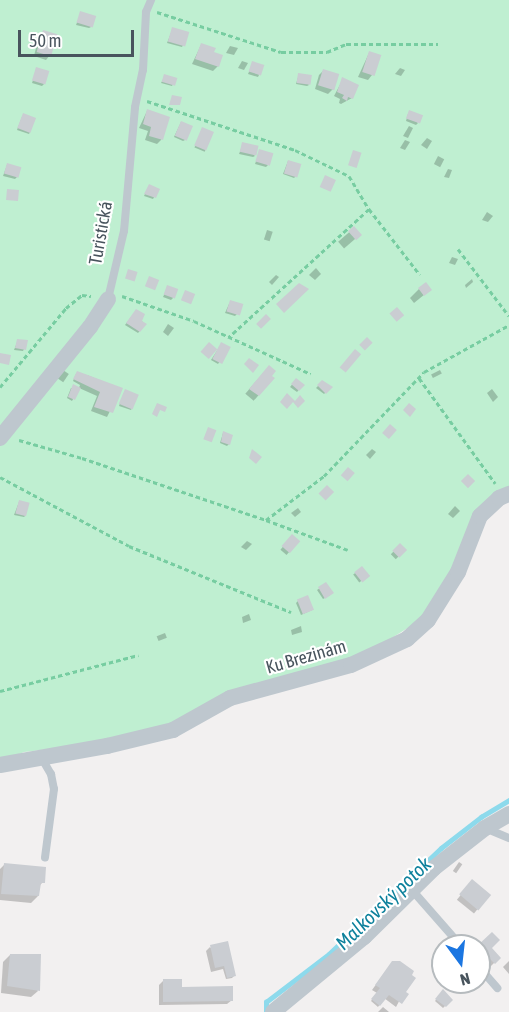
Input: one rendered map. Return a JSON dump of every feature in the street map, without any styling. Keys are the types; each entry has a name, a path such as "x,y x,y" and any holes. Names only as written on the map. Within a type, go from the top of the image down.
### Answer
{"street":[{"name":"Turistická","path":"2,436 90,327 108,296"},
{"name":"Ku Brezinám","path":"0,765 107,746 172,730 230,698 351,665 407,639 428,620 458,572 480,516 506,495"},
{"path":"276,1011 364,937 434,868 485,828 509,814"}],"lane":[{"name":"Turistická","path":"108,296 124,231 137,97 143,70 146,12 151,0"},
{"path":"41,757 51,774 54,789 45,857"},
{"path":"485,828 509,838"},
{"path":"412,890 450,934"},
{"path":"491,981 497,988"}],"path":[{"path":"146,12 156,11 281,52 327,52 346,44 438,44"},
{"path":"137,97 295,150 349,177 369,209 420,275"},
{"path":"229,337 369,209"},
{"path":"458,249 509,316"},
{"path":"0,387 66,308 82,295 108,296 194,321 311,374"},
{"path":"266,520 324,476 424,372 509,325"},
{"path":"419,378 506,495"},
{"path":"2,436 82,458 348,550"},
{"path":"0,477 129,546 291,612"},
{"path":"0,691 138,655"}],"green space":[{"path":"0,0 509,0 509,496 501,495 425,623 406,629 349,665 236,699 151,737 24,752 0,762"}],"building":[{"path":"80,11 96,16 93,27 76,22"},
{"path":"172,27 189,32 185,46 168,41"},
{"path":"43,30 57,34 51,56 37,52"},
{"path":"201,43 216,48 214,52 223,55 219,67 195,59"},
{"path":"369,51 381,55 375,76 362,72"},
{"path":"252,61 264,65 261,75 249,71"},
{"path":"36,67 49,71 45,84 32,80"},
{"path":"323,69 339,74 334,90 318,85"},
{"path":"298,73 312,75 310,85 297,83"},
{"path":"164,74 177,78 175,86 162,82"},
{"path":"342,77 359,85 353,99 348,97 347,101 342,98 344,95 337,92"},
{"path":"172,95 182,97 180,105 169,105"},
{"path":"147,109 170,117 163,140 149,136 151,127 143,124"},
{"path":"409,110 423,115 420,124 406,118"},
{"path":"23,113 36,118 30,133 17,128"},
{"path":"181,121 193,126 187,141 175,136"},
{"path":"202,127 214,132 206,150 194,145"},
{"path":"242,142 259,146 256,156 240,152"},
{"path":"259,149 273,153 270,166 255,161"},
{"path":"353,150 362,153 357,168 348,165"},
{"path":"288,160 301,164 297,177 284,173"},
{"path":"7,163 21,167 18,178 4,174"},
{"path":"325,175 336,180 331,192 320,187"},
{"path":"149,184 160,189 156,198 144,194"},
{"path":"7,189 19,190 18,201 6,200"},
{"path":"354,226 362,235 356,240 348,231"},
{"path":"128,269 138,272 135,281 125,279"},
{"path":"149,276 159,280 155,290 145,286"},
{"path":"426,282 432,290 424,296 418,288"},
{"path":"299,283 309,289 284,313 276,304"},
{"path":"167,285 178,289 175,299 164,294"},
{"path":"185,290 195,294 191,304 181,300"},
{"path":"230,300 243,304 240,316 226,311"},
{"path":"397,307 404,315 397,322 389,314"},
{"path":"136,309 145,314 142,321 147,324 140,332 126,323"},
{"path":"266,314 271,319 261,329 256,324"},
{"path":"367,337 373,343 365,350 359,345"},
{"path":"17,339 28,340 26,350 15,348"},
{"path":"209,342 217,349 209,359 200,352"},
{"path":"221,342 231,347 222,364 212,359"},
{"path":"355,349 361,354 346,373 340,367"},
{"path":"0,353 11,355 9,365 0,363"},
{"path":"249,358 259,365 253,373 244,364"},
{"path":"269,365 276,371 272,376 275,378 259,396 249,389"},
{"path":"77,371 123,388 113,413 94,407 100,392 73,379"},
{"path":"296,378 305,385 299,391 291,384"},
{"path":"322,380 333,387 326,394 317,385"},
{"path":"73,384 81,388 75,400 68,397"},
{"path":"125,389 139,395 133,410 119,404"},
{"path":"287,393 295,401 300,395 305,401 298,408 293,402 287,409 280,402"},
{"path":"157,403 167,407 165,412 160,410 157,417 152,414"},
{"path":"409,403 416,409 410,417 403,410"},
{"path":"390,424 397,430 389,439 382,433"},
{"path":"208,427 216,430 212,442 203,439"},
{"path":"223,431 233,435 230,445 221,442"},
{"path":"252,449 262,457 256,464 249,458"},
{"path":"348,467 355,473 348,481 341,475"},
{"path":"468,474 475,481 468,488 461,481"},
{"path":"327,485 334,492 326,501 319,493"},
{"path":"19,500 30,503 26,516 15,514"},
{"path":"292,534 300,541 290,553 282,546"},
{"path":"400,543 407,550 399,558 392,551"},
{"path":"362,566 370,576 362,582 354,572"},
{"path":"326,582 334,593 325,599 318,587"},
{"path":"308,595 314,610 303,614 297,599"},
{"path":"4,863 46,867 45,883 41,883 39,896 1,894"},
{"path":"472,879 491,895 478,910 459,894"},
{"path":"492,932 500,940 492,948 501,958 495,964 491,960 490,934"},
{"path":"228,941 236,976 227,978 224,966 215,968 210,945"},
{"path":"10,954 41,954 40,991 7,986"},
{"path":"392,961 400,961 414,971 412,975 416,978 406,992 409,994 402,1004 389,995 380,1006 371,999 380,988 375,985"},
{"path":"163,979 182,979 182,987 233,986 233,1001 163,1002"},
{"path":"439,994 448,994 453,1000 446,1007 435,999"}],"waterway":[{"name":"Malkovský potok","path":"266,1012 266,1002 329,954 441,848 481,817 509,800"}]}
